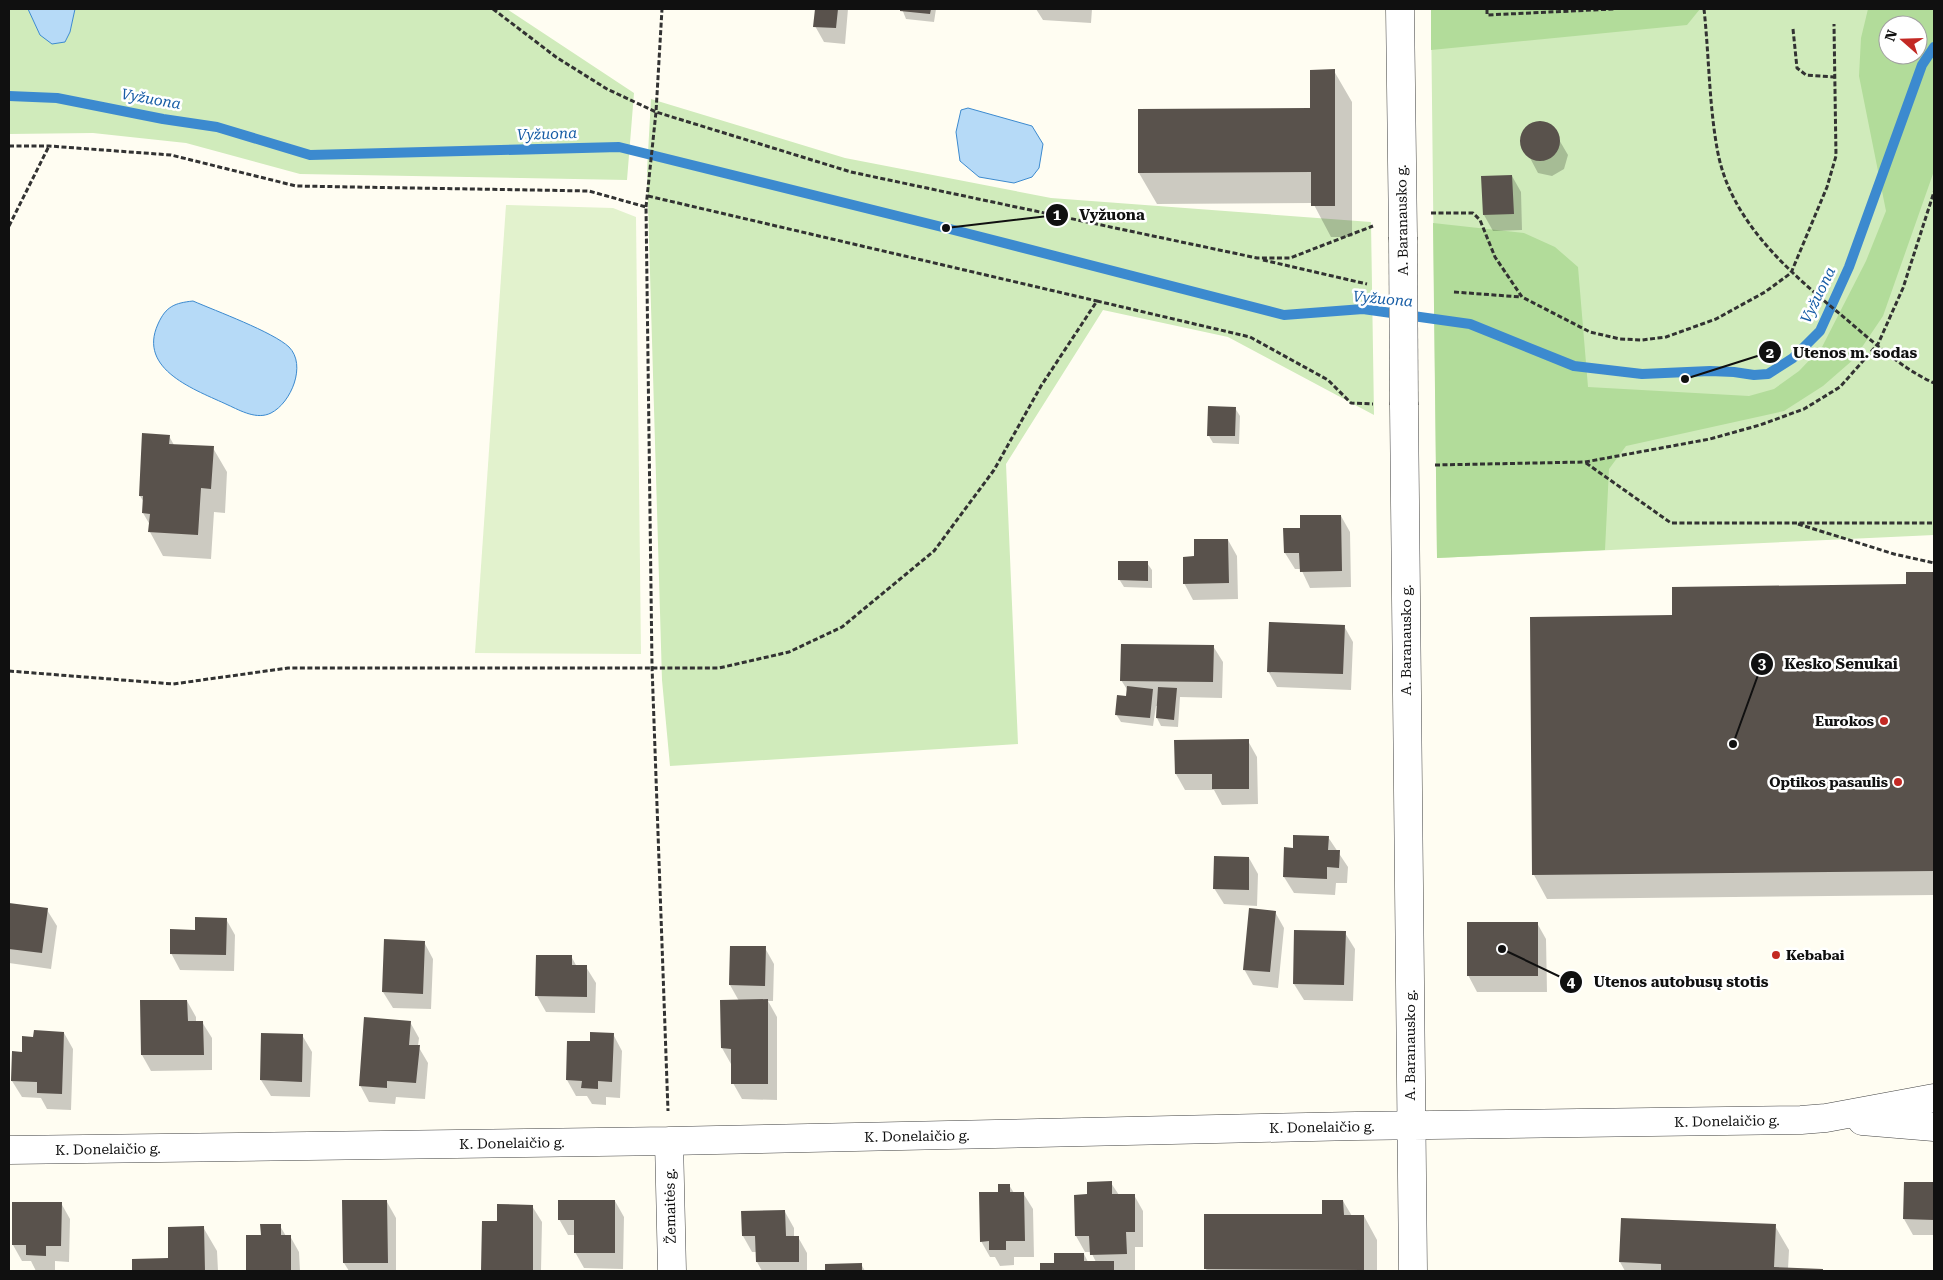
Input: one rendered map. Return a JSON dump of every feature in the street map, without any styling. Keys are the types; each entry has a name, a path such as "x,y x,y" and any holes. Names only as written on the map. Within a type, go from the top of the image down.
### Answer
{"street":[{"name":"A. Baranausko g.","path":"1400,9 1413,1271"},
{"name":"K. Donelaičio g.","path":"1826,1118 1934,1098"},
{"name":"K. Donelaičio g.","path":"9,1150 669,1141 1826,1118 1934,1127"},
{"name":"Žemaitės g.","path":"669,1141 672,1271"}],"path":[{"path":"493,9 556,57 607,90 656,112 851,172 1257,258 1367,284"},
{"path":"662,9 651,181 646,208 652,666 669,1141"},
{"path":"1487,9 1487,15 1558,10 1614,9"},
{"path":"1704,9 1717,149 1726,180 1745,220 1790,273 1878,344 1923,378 1934,384"},
{"path":"1454,292 1522,297 1590,332 1620,340 1642,340 1666,337 1716,319 1765,292 1790,273 1827,187 1836,156 1834,24"},
{"path":"1792,29 1796,68 1806,75 1834,77"},
{"path":"9,146 49,146 172,155 296,186 589,192 646,208"},
{"path":"9,226 49,146"},
{"path":"1405,465 1585,462 1710,439 1760,425 1804,409 1840,387 1878,344 1903,288 1934,192"},
{"path":"648,196 1250,337 1328,380 1351,403 1374,404"},
{"path":"1454,213 1474,213 1480,220 1495,257 1522,297"},
{"path":"1257,258 1290,258 1403,225"},
{"path":"9,671 173,684 288,668 652,666 719,668 789,652 842,627 934,551 994,470 1041,386 1097,301"},
{"path":"1585,462 1671,523 1934,523"},
{"path":"1793,523 1894,554 1934,563"}],"green space":[{"path":"9,9 28,9 40,35 65,42 70,32 75,9 507,9 634,93 627,180 300,174 186,143 93,133 9,134"},
{"path":"1431,9 1934,9 1934,535 1437,558"},
{"path":"1431,9 1700,9 1687,25 1431,50"},
{"path":"1868,9 1934,9 1934,171 1883,316 1854,359 1823,386 1784,411 1626,446 1609,469 1605,550 1437,558 1433,223 1524,233 1555,247 1578,267 1588,387 1749,396 1774,389 1799,371 1822,347 1866,261 1886,211 1859,76 1861,38"},
{"path":"651,99 845,158 1051,198 1371,222 1374,415 1228,337 1103,310 1006,464 1018,744 670,766 662,680 647,171"},
{"path":"506,205 613,208 636,217 641,654 475,653"}],"water":[{"path":"28,9 75,9 70,32 65,42 52,44 40,35"},
{"path":"968,108 1032,126 1043,144 1039,168 1032,177 1014,183 979,177 960,161 956,132 961,110"},
{"path":"193,301 258,328 289,347 297,364 296,373 290,392 278,408 271,413 260,416 244,412 186,385 162,366 156,354 154,340 158,324 164,313 172,306"}],"building":[{"path":"815,9 838,9 836,28 813,27"},
{"path":"900,9 931,9 930,14 900,11"},
{"path":"1335,69 1335,206 1311,206 1311,172 1138,173 1138,109 1310,108 1310,70"},
{"path":"1540,121 1554,127 1560,141 1554,155 1540,161 1526,155 1520,141 1526,127"},
{"path":"1512,175 1514,214 1483,215 1481,176"},
{"path":"1208,406 1236,407 1235,436 1207,436"},
{"path":"142,433 170,435 169,444 214,446 211,489 201,488 198,535 148,532 150,514 142,513 143,496 139,496"},
{"path":"1300,515 1341,515 1342,571 1300,572 1299,553 1284,553 1283,528 1300,528"},
{"path":"1194,539 1228,539 1229,583 1183,584 1183,557 1194,556"},
{"path":"1118,561 1148,561 1148,581 1118,580"},
{"path":"1906,572 1934,572 1934,871 1532,875 1530,617 1672,615 1672,587 1906,584"},
{"path":"1269,622 1345,625 1343,674 1267,672"},
{"path":"1121,644 1214,645 1213,682 1120,681"},
{"path":"1127,686 1153,689 1150,718 1115,715 1117,695 1126,696"},
{"path":"1158,687 1177,688 1174,720 1156,718"},
{"path":"1249,739 1249,789 1212,789 1212,774 1175,774 1174,740"},
{"path":"1293,835 1329,836 1328,850 1340,850 1339,868 1327,867 1327,879 1283,877 1284,847 1293,848"},
{"path":"1214,856 1249,857 1249,890 1213,889"},
{"path":"9,903 48,908 42,953 9,949"},
{"path":"1249,908 1276,911 1270,972 1243,970"},
{"path":"195,917 227,918 226,955 170,954 170,929 195,930"},
{"path":"1467,922 1538,922 1538,976 1467,976"},
{"path":"1294,930 1346,931 1344,985 1293,984"},
{"path":"384,939 425,941 423,994 382,992"},
{"path":"730,946 766,946 765,986 729,985"},
{"path":"536,955 572,955 572,965 587,965 587,997 535,996"},
{"path":"768,999 768,1084 731,1084 731,1049 721,1048 720,1000"},
{"path":"140,1000 187,1000 188,1021 203,1021 204,1055 141,1055"},
{"path":"364,1017 411,1021 409,1045 420,1045 416,1083 387,1081 387,1088 359,1086"},
{"path":"34,1030 64,1032 62,1094 37,1093 37,1082 11,1081 12,1051 22,1052 22,1036 33,1037"},
{"path":"590,1032 614,1033 612,1082 598,1081 598,1089 581,1088 582,1081 566,1080 567,1041 590,1041"},
{"path":"261,1033 303,1034 302,1082 260,1080"},
{"path":"1112,1181 1112,1194 1135,1194 1135,1232 1126,1232 1127,1254 1090,1255 1089,1236 1075,1236 1074,1195 1087,1194 1087,1182"},
{"path":"1904,1182 1934,1182 1934,1220 1903,1219"},
{"path":"998,1184 1010,1184 1010,1192 1024,1192 1025,1241 1006,1241 1006,1250 989,1250 989,1241 980,1242 979,1192 998,1192"},
{"path":"342,1200 387,1200 388,1263 343,1263"},
{"path":"558,1200 615,1200 615,1253 574,1253 574,1220 558,1220"},
{"path":"1322,1200 1343,1200 1344,1215 1364,1215 1364,1270 1204,1269 1204,1214 1322,1214"},
{"path":"12,1202 62,1202 61,1246 46,1246 46,1256 26,1255 26,1245 12,1245"},
{"path":"497,1204 533,1205 533,1271 481,1271 482,1221 497,1221"},
{"path":"785,1210 786,1236 799,1236 799,1262 756,1262 755,1236 742,1236 741,1211"},
{"path":"1621,1218 1776,1224 1774,1267 1823,1269 1823,1271 1661,1271 1661,1264 1619,1262"},
{"path":"260,1224 281,1224 281,1235 291,1235 291,1271 246,1271 246,1235 261,1235"},
{"path":"204,1226 205,1271 132,1271 132,1259 168,1258 168,1227"},
{"path":"1054,1253 1084,1253 1084,1261 1114,1261 1114,1271 1040,1271 1040,1263 1054,1263"},
{"path":"862,1263 862,1271 825,1271 825,1264"}],"waterway":[{"name":"Vyžuona","path":"9,96 57,98 163,119 217,127 310,155 619,147 946,228 1284,315 1363,309 1470,324 1574,366 1642,374 1710,371 1754,375 1768,374 1793,358 1820,331 1849,267 1922,65 1934,47"}],"place":[{"name":"Vyžuona","path":"946,228"},
{"name":"Utenos m. sodas","path":"1685,379"},
{"name":"Eurokos","path":"1884,721"},
{"name":"Kesko Senukai","path":"1733,744"},
{"name":"Optikos pasaulis","path":"1898,782"},
{"name":"Utenos autobusų stotis","path":"1502,949"},
{"name":"Kebabai","path":"1776,955"}]}
